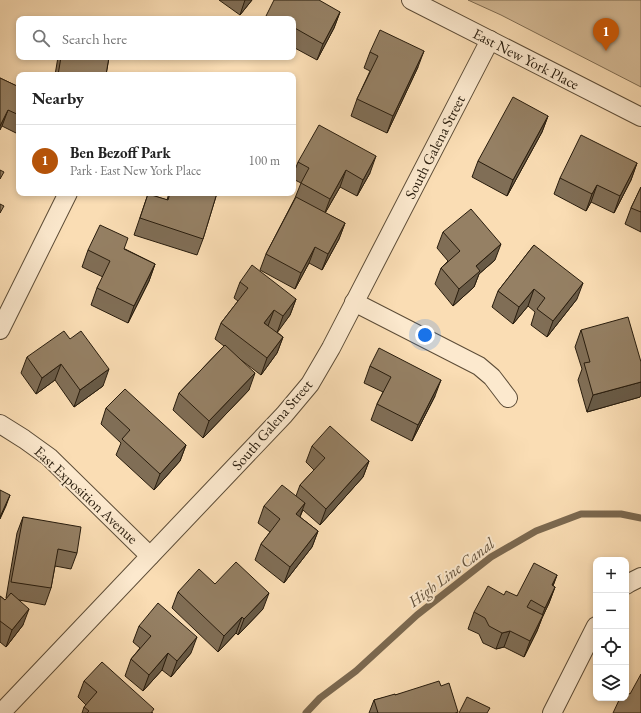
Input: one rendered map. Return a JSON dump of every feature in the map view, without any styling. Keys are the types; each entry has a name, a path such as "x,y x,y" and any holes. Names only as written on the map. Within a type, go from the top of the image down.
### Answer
{"street":[{"name":"East New York Place","path":"411,0 641,117"},
{"name":"South Galena Street","path":"0,713 297,400 310,384 325,359 490,40"},
{"path":"0,330 67,196"},
{"path":"354,302 479,366 492,378 508,398"},
{"name":"East Exposition Avenue","path":"0,424 24,438 45,454 150,556"},
{"path":"552,713 594,629"}],"shaded area":[{"path":"468,0 641,0 641,87 501,15"}],"building":[{"path":"274,0 319,0 340,12 323,44 296,29 296,16 266,16"},
{"path":"380,30 424,51 393,116 357,99 378,56 370,52"},
{"path":"60,60 108,60 106,72 58,72"},
{"path":"0,78 16,86 16,114 8,110 0,126"},
{"path":"513,97 548,116 513,180 478,161"},
{"path":"319,125 376,156 363,180 346,170 330,199 301,183 309,168 298,162"},
{"path":"581,135 637,163 620,196 597,185 592,194 560,178"},
{"path":"0,170 4,172 0,179"},
{"path":"641,187 641,212 631,208"},
{"path":"147,196 155,196 168,200 169,196 216,196 203,239 140,218"},
{"path":"296,197 345,223 328,254 315,247 301,273 266,254"},
{"path":"0,204 4,206 0,213"},
{"path":"471,209 501,244 476,266 480,271 459,289 441,268 460,251 443,232"},
{"path":"100,225 128,238 124,249 155,264 134,306 97,288 110,261 88,250"},
{"path":"534,245 583,283 553,321 537,309 545,298 534,289 519,307 498,291"},
{"path":"252,265 296,299 283,316 274,310 264,323 283,337 267,358 221,323 248,288 240,282"},
{"path":"628,317 641,362 641,382 593,395 584,363 590,362 581,330"},
{"path":"64,331 70,339 81,331 109,369 80,390 61,364 42,378 27,357"},
{"path":"225,345 255,373 209,421 179,393"},
{"path":"379,348 441,380 418,425 377,404 391,377 370,366"},
{"path":"125,389 186,445 160,474 122,439 130,430 106,408"},
{"path":"330,426 369,461 326,509 300,485 325,458 312,446"},
{"path":"282,485 305,503 296,514 318,531 290,567 261,544 280,519 264,506"},
{"path":"0,490 10,495 0,517"},
{"path":"23,517 81,527 77,553 58,549 51,588 11,582"},
{"path":"236,562 269,593 244,619 242,617 224,636 178,592 199,569 215,584"},
{"path":"534,563 557,575 552,585 555,587 545,608 531,600 527,607 543,615 530,641 510,631 502,633 489,626 485,618 474,612 488,586 504,595 506,591 517,596"},
{"path":"11,593 29,609 12,630 0,621 0,596 5,600"},
{"path":"158,603 197,637 177,661 168,653 149,675 131,659 151,636 139,626"},
{"path":"102,662 154,709 151,713 87,713 89,711 84,707 97,692 84,681"},
{"path":"641,674 641,713 613,713 619,701 629,701 630,694"},
{"path":"439,681 441,686 449,683 458,712 378,713 374,700"},
{"path":"467,697 490,708 487,713 459,713"}],"waterway":[{"name":"High Line Canal","path":"306,713 320,698 356,671 417,615 491,557 536,531 581,514 621,514 641,518"}],"place":[{"name":"Ben Bezoff Park","path":"606,51"}]}
